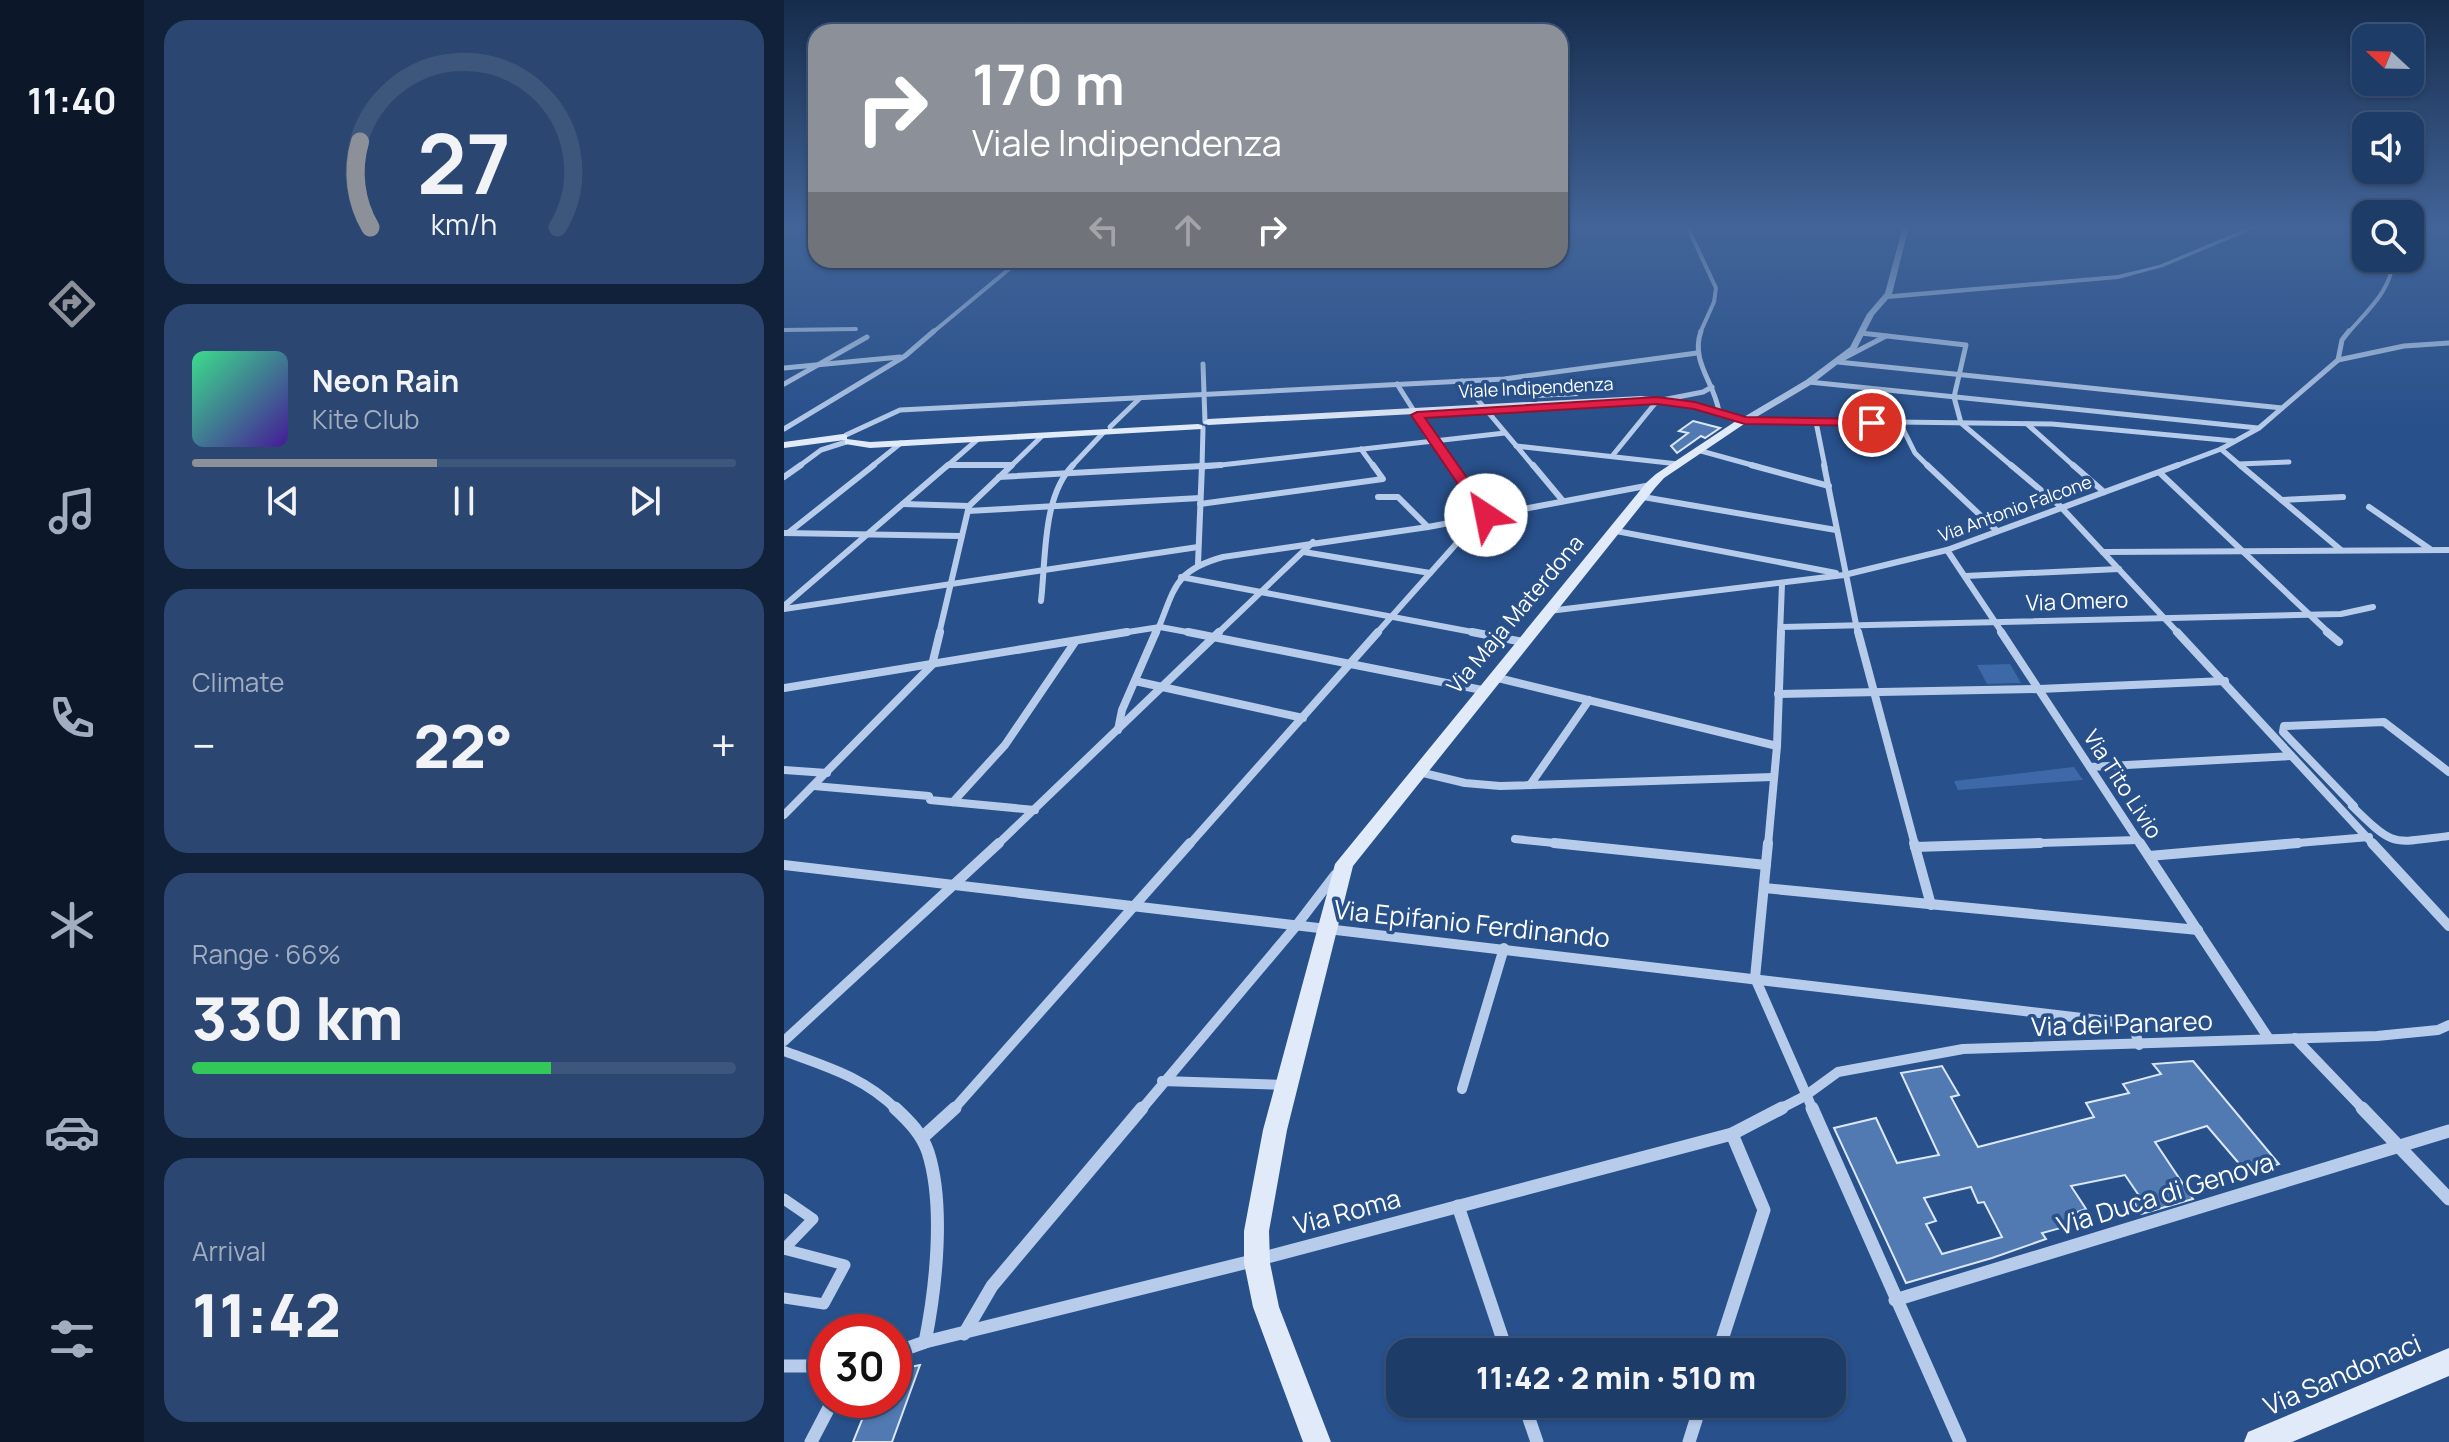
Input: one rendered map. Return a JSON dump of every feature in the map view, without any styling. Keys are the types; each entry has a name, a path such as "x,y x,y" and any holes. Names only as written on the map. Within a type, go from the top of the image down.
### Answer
{"main road":[{"name":"Viale Indipendenza","path":"861,436 880,440 1657,401 1745,420"},
{"name":"Via Maja Materdona","path":"1317,1442 1262,1295 1256,1260 1264,1176 1330,930 1344,864 1482,690 1647,491 1678,464 1745,420"},
{"name":"Viale Indipendenza","path":"784,447 845,440 870,445 1106,430"},
{"path":"845,440 861,436"},
{"name":"Via Sandonaci","path":"2258,1442 2449,1362"}],"street":[{"path":"784,429 905,356 981,293"},
{"path":"1717,293 1703,322 1697,353 1719,412"},
{"path":"1840,361 1853,348 1887,293"},
{"path":"1917,293 1933,293"},
{"path":"1920,293 1925,294"},
{"name":"Via Antonio Falcone","path":"1548,611 1844,575 1947,550 2060,506 2160,473 2221,449 2259,428 2338,360 2342,340 2382,293"},
{"path":"784,330 856,329"},
{"path":"1861,333 1966,345 1954,397 1961,423 2060,506 2449,926"},
{"path":"1745,420 1840,361 1887,336"},
{"path":"784,384 867,337"},
{"path":"2338,360 2404,346 2449,343"},
{"path":"784,477 821,450 845,440 880,417 900,410 1462,381 1528,376 1697,353"},
{"path":"784,368 905,356"},
{"path":"1840,361 2282,408"},
{"path":"1198,564 1204,425 1203,364"},
{"path":"1462,381 1563,501"},
{"path":"1809,382 2259,428"},
{"path":"1397,384 1484,515"},
{"path":"1613,455 1657,401 1703,392 1712,387"},
{"path":"1041,601 1052,508 1063,475 1140,398"},
{"path":"861,436 880,417"},
{"path":"1745,420 2026,423 2234,441"},
{"path":"1816,422 1856,626 1931,905"},
{"path":"1900,423 1915,453 1997,531"},
{"path":"2026,423 2104,492"},
{"path":"999,477 1201,467 1505,433"},
{"path":"784,815 932,665 968,508 1042,436"},
{"path":"784,608 978,439"},
{"path":"786,533 901,443"},
{"path":"1516,446 1678,464"},
{"path":"902,504 1052,508 1200,501 1383,479 1361,449"},
{"path":"2221,449 2341,550"},
{"path":"1701,451 1829,486"},
{"path":"2239,464 2289,462"},
{"path":"948,465 1011,465"},
{"path":"2160,473 2305,614 2339,642"},
{"path":"1118,730 1122,710 1181,577 1198,564 1223,557 1428,527 1563,501 1647,491 1836,530"},
{"path":"1378,497 1398,497 1428,527"},
{"path":"2282,500 2343,497"},
{"path":"2369,507 2430,550"},
{"path":"924,1142 1484,515"},
{"path":"1616,531 1844,575"},
{"path":"786,533 961,536"},
{"path":"784,1041 1035,810 1313,542"},
{"path":"784,608 1046,572 1198,547"},
{"name":"Via Tito Livio","path":"1947,550 2269,1039"},
{"path":"2103,552 2449,550"},
{"path":"1304,552 1430,573"},
{"path":"1965,576 2119,569"},
{"path":"1181,577 1523,642"},
{"path":"1782,584 1777,746 1755,978 1960,1442"},
{"path":"784,596 798,594"},
{"name":"Via Omero","path":"1782,627 2341,614 2373,607"},
{"path":"784,688 1160,627 1482,690"},
{"path":"953,802 1005,745 1075,642"},
{"path":"1494,677 1777,746"},
{"path":"1135,681 1303,718"},
{"path":"1778,694 2039,689 2225,681"},
{"path":"1530,785 1589,700"},
{"path":"2449,772 2384,722 2284,726 2283,732 2380,833 2396,842 2449,836"},
{"path":"2090,767 2291,756"},
{"path":"784,770 827,773"},
{"path":"1417,771 1465,783 1530,785 1773,777"},
{"path":"814,786 929,796 930,800 1035,810"},
{"path":"2339,806 2354,806"},
{"path":"2149,856 2369,837"},
{"path":"1515,839 1766,865"},
{"path":"1915,847 2138,840"},
{"name":"Via Maja Materdona","path":"964,1334 992,1286 1296,926 1344,864"},
{"name":"Via Epifanio Ferdinando","path":"784,865 2133,1024 2139,1045"},
{"path":"1764,888 2198,930"},
{"path":"1462,1089 1504,948"},
{"name":"Via dei Panareo","path":"1805,1096 1838,1072 1963,1049 2377,1036 2438,1030 2449,1025"},
{"path":"2295,1038 2449,1199"},
{"path":"784,1051 866,1082 924,1142 931,1168 936,1224 936,1262 925,1342"},
{"path":"1162,1081 1286,1085"},
{"name":"Via Roma","path":"912,1347 1256,1260 1732,1134 1805,1096"},
{"name":"Via Duca di Genova","path":"1895,1300 2449,1131"},
{"path":"1723,1338 1764,1210 1732,1134"},
{"path":"784,1199 813,1219 784,1249 845,1265 824,1304 784,1298"},
{"path":"1458,1206 1502,1338"},
{"path":"784,1366 808,1366"},
{"path":"811,1442 824,1418"},
{"path":"1529,1418 1537,1442"},
{"path":"1689,1442 1697,1418"}],"shaded area":[{"path":"2010,664 2021,683 1987,684 1977,665"},
{"path":"2074,767 2083,780 1958,790 1954,781"}],"building":[{"path":"1573,383 1577,395 1536,397 1534,385"},
{"path":"1693,421 1720,428 1705,438 1701,436 1677,453 1671,446 1688,433 1679,431"},
{"path":"2193,1061 2279,1164 2248,1174 2207,1126 2155,1142 2193,1199 2141,1214 2134,1203 2142,1200 2125,1175 2071,1186 2086,1209 2077,1212 2083,1222 2042,1233 2046,1239 1992,1258 1906,1283 1834,1128 1876,1118 1897,1163 1939,1155 1901,1073 1942,1066 1959,1095 1951,1097 1978,1147 2094,1117 2086,1103 2129,1093 2123,1084 2161,1074 2153,1064","holes":["1971,1187 1978,1203 1984,1202 2002,1237 1942,1254 1926,1224 1936,1221 1924,1198"]},
{"path":"920,1365 912,1387 912,1367"},
{"path":"863,1418 901,1418 892,1442 853,1442"}],"route":[{"path":"1486,515 1417,415 1657,401 1695,405 1745,420 1872,423"}]}
